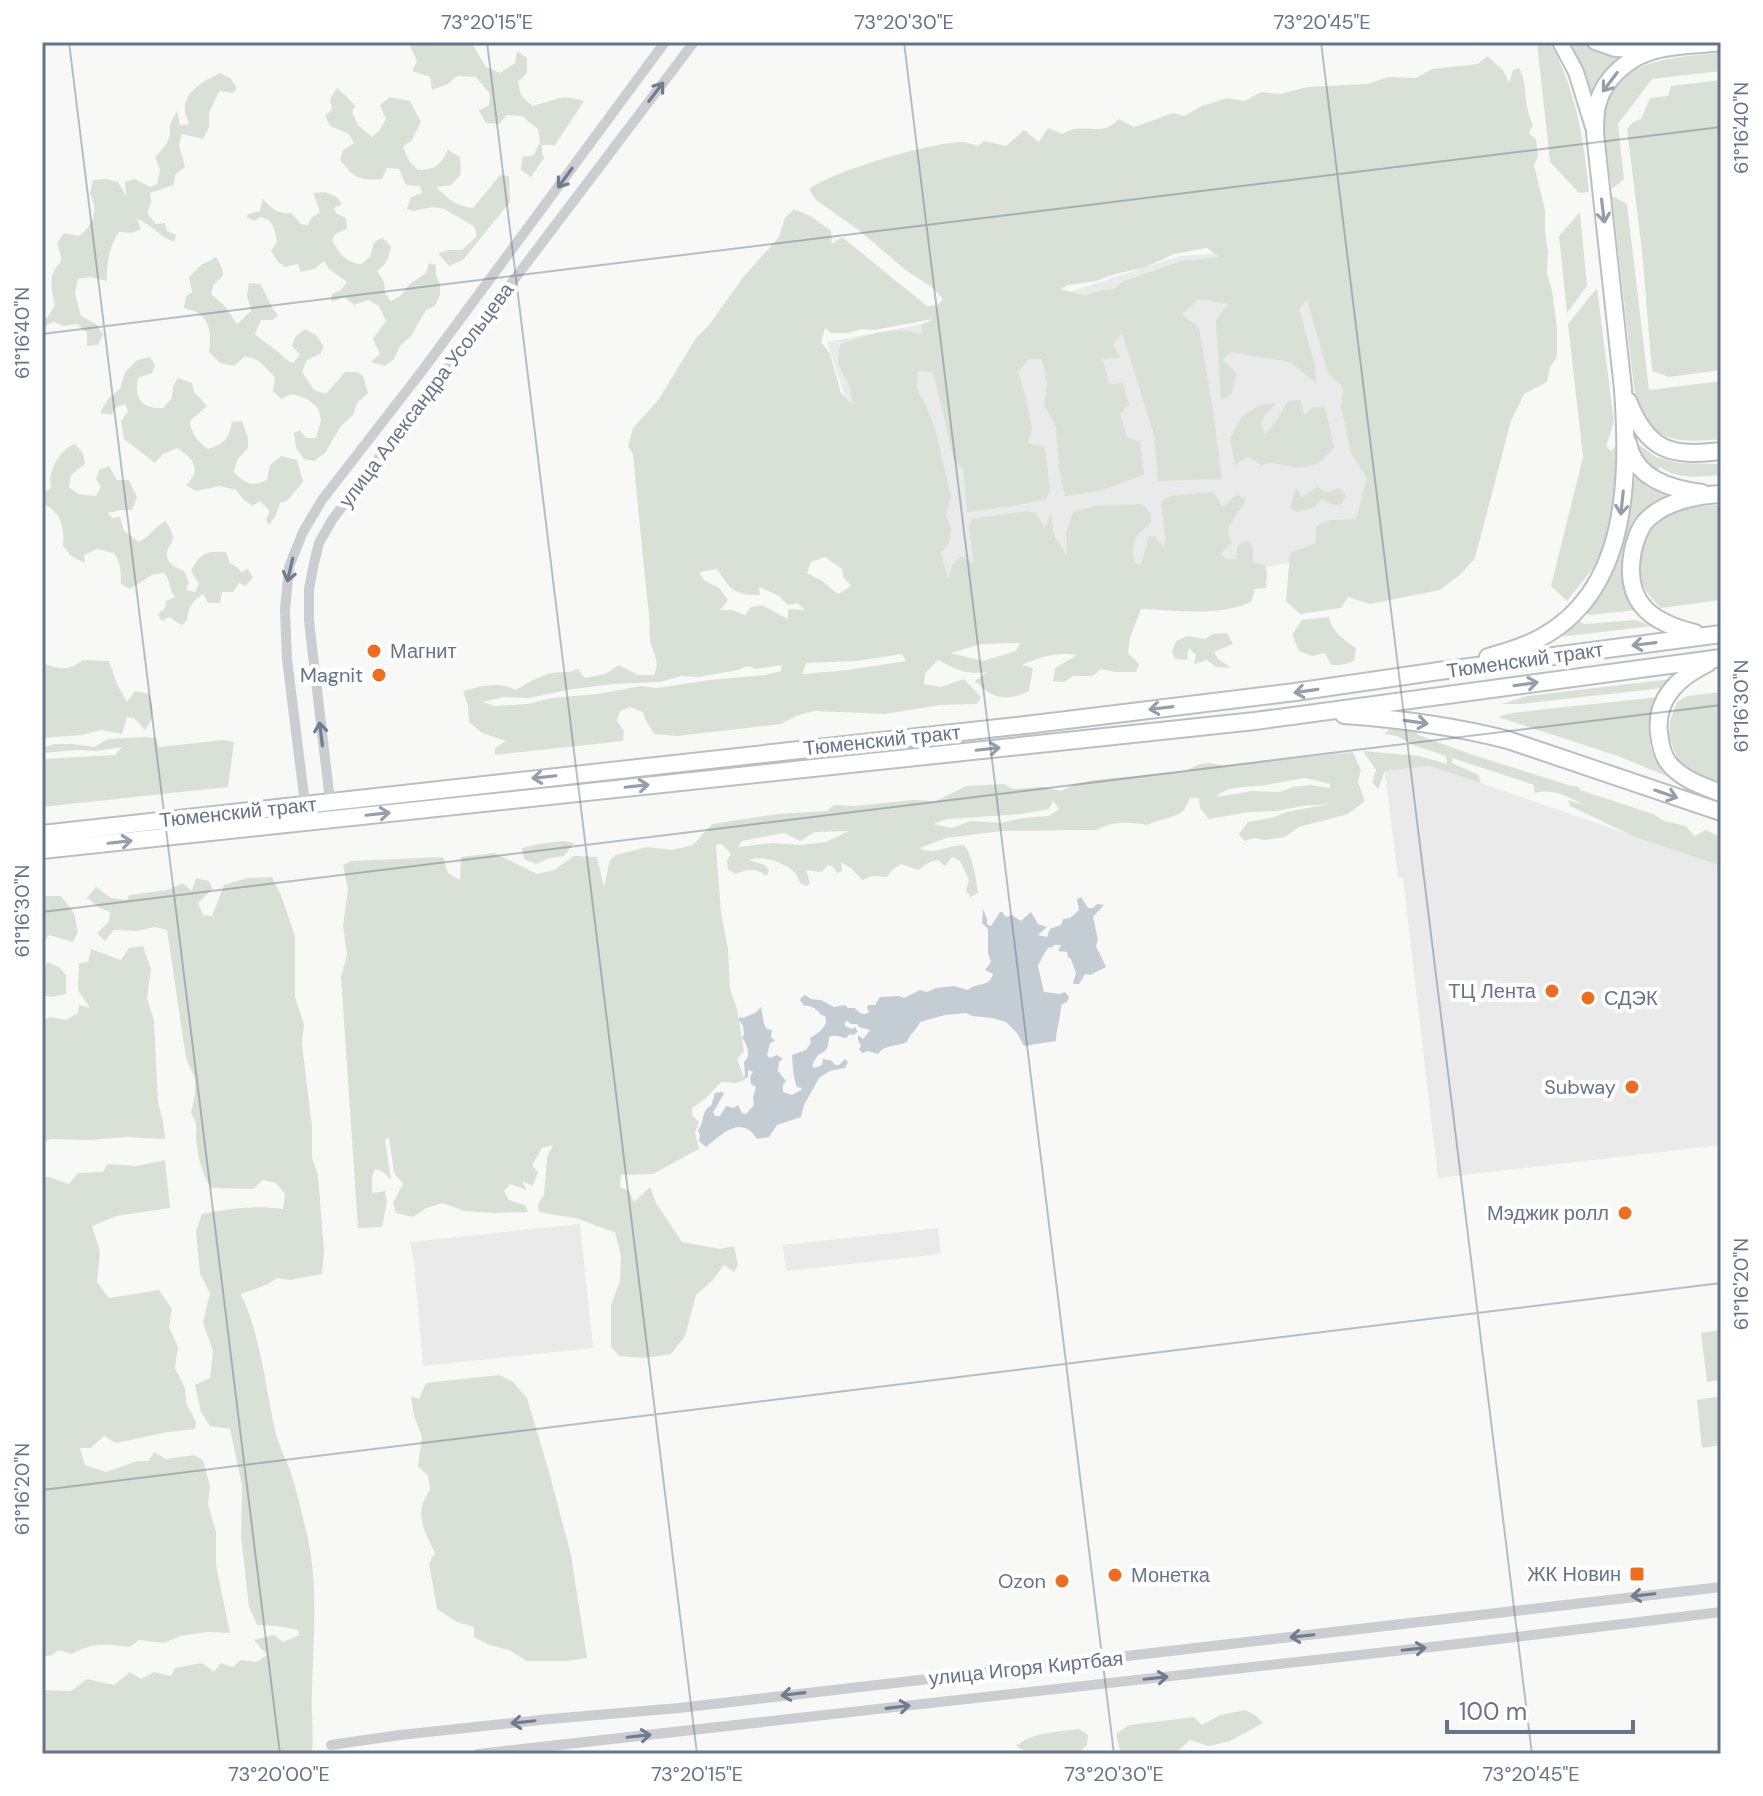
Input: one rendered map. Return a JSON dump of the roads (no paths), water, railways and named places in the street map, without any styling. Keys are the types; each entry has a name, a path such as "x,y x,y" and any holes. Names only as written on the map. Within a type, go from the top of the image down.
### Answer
{"main road":[{"path":"1560,42 1576,72 1595,133"},
{"path":"1595,42 1615,49 1654,50 1721,42"},
{"path":"1654,50 1636,57 1610,79 1597,104 1595,133 1629,449 1637,465 1648,476 1667,486 1716,494"},
{"path":"1623,389 1636,420 1647,436 1667,449 1693,455 1721,451"},
{"path":"1439,671 1540,638 1581,605 1597,583 1619,526 1626,426"},
{"path":"1716,494 1688,499 1651,515 1642,525 1635,541 1630,582 1637,599 1660,622 1695,633 1721,634"},
{"name":"Тюменский тракт","path":"42,834 1034,724 1721,634"},
{"name":"Тюменский тракт","path":"42,850 1255,721 1721,658"},
{"path":"1721,658 1694,670 1669,690 1659,716 1658,729 1660,746 1668,762 1695,784 1721,793"},
{"path":"1255,721 1363,716 1479,732 1721,812"}],"street":[{"name":"улица Александра Усольцева","path":"305,804 287,659 285,610 289,567 303,532 322,500 422,371 665,42"},
{"name":"улица Александра Усольцева","path":"330,801 309,621 309,589 319,543 341,507 694,42"},
{"name":"улица Игоря Киртбая","path":"331,1745 504,1724 679,1708 1721,1587"},
{"name":"улица Игоря Киртбая","path":"478,1754 1721,1612"}],"place":[{"name":"Магнит","path":"374,651"},
{"name":"Magnit","path":"379,675"},
{"name":"ТЦ Лента","path":"1552,991"},
{"name":"СДЭК","path":"1588,998"},
{"name":"Subway","path":"1632,1087"},
{"name":"Мэджик ролл","path":"1625,1213"},
{"name":"ЖК Новин","path":"1637,1574"},
{"name":"Монетка","path":"1115,1575"},
{"name":"Ozon","path":"1062,1581"}]}
